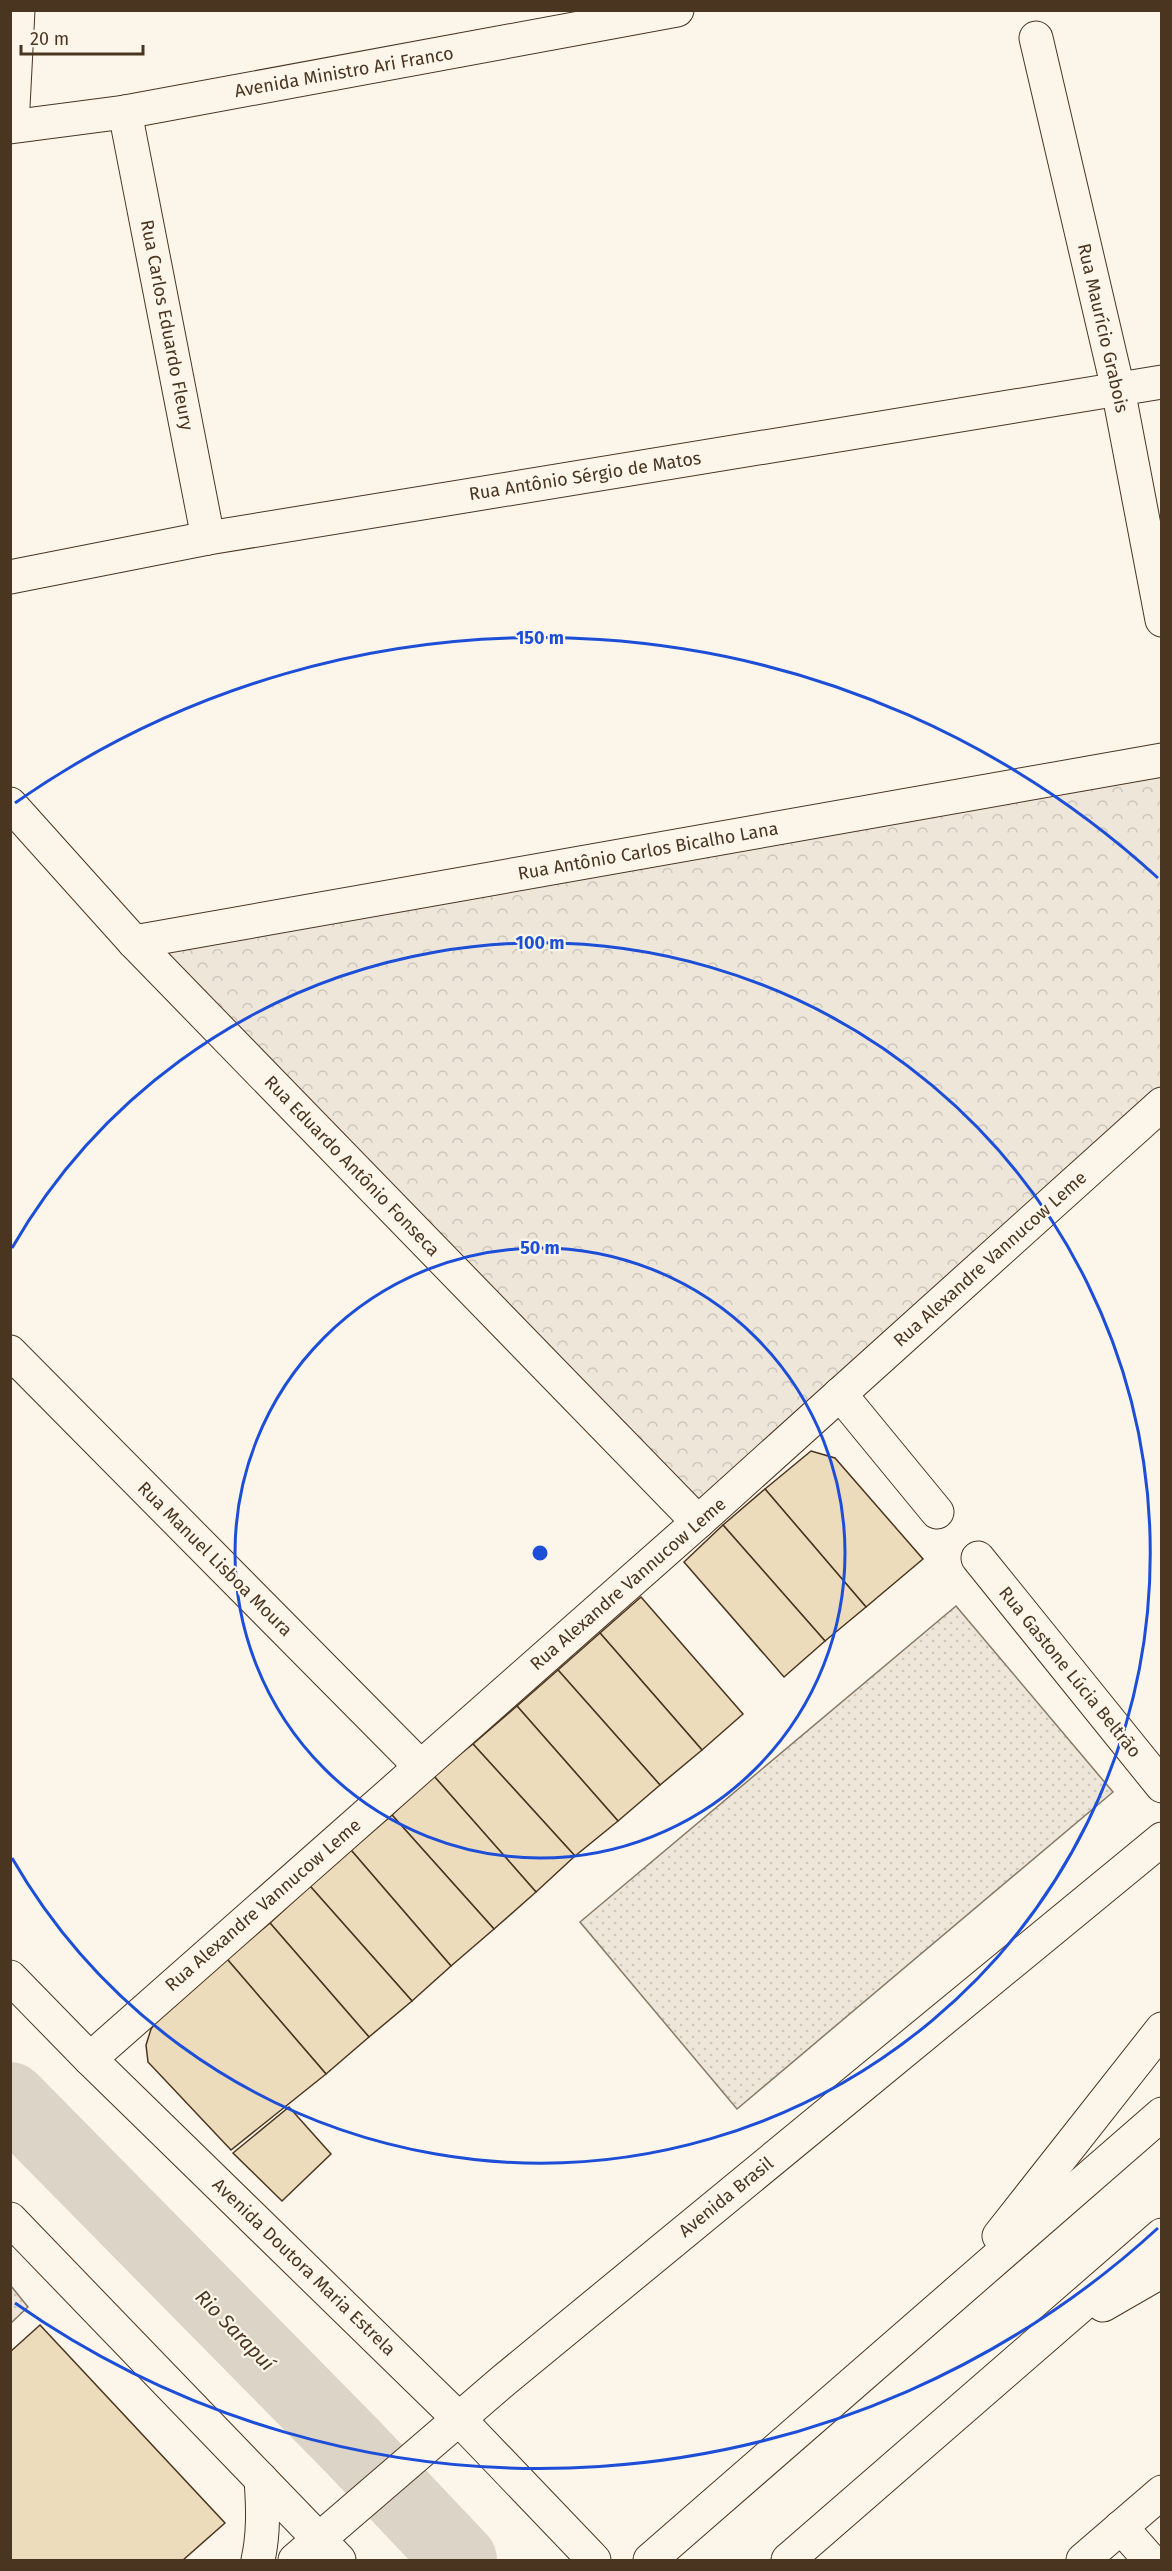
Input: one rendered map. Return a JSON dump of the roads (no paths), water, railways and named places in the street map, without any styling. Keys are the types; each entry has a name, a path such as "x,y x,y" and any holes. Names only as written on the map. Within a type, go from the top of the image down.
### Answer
{"main road":[{"path":"11,127 18,10"},
{"name":"Avenida Ministro Ari Franco","path":"11,127 125,112 677,10"},
{"name":"Rua Maurício Grabois","path":"1036,38 1118,389 1161,620"},
{"name":"Rua Carlos Eduardo Fleury","path":"125,112 208,538"},
{"name":"Rua Antônio Sérgio de Matos","path":"10,577 208,538 1161,382"},
{"name":"Rua Antônio Carlos Bicalho Lana","path":"134,942 1161,760"},
{"name":"Rua Eduardo Antônio Fonseca","path":"10,804 134,942 698,1522"},
{"name":"Rua Alexandre Vannucow Leme","path":"90,2059 698,1522 1161,1104"},
{"name":"Rua Manuel Lisboa Moura","path":"10,1352 420,1766"},
{"path":"840,1394 937,1512"},
{"name":"Rua Gastone Lúcia Beltrão","path":"978,1558 1161,1786"},
{"name":"Avenida Brasil","path":"318,2554 361,2504 425,2447 1161,1839"},
{"name":"Avenida Doutora Maria Estrela","path":"10,1977 90,2059 416,2376 594,2560"},
{"path":"950,2299 1161,2029"},
{"path":"659,2553 1161,2114"},
{"path":"10,2219 261,2479 318,2554"},
{"path":"788,2560 1161,2235"},
{"path":"1034,2345 1161,2271"},
{"path":"416,2376 453,2384 475,2385 503,2381"},
{"path":"258,2560 264,2516 261,2479"},
{"path":"1083,2560 1161,2492"},
{"path":"1121,2527 1150,2560"}],"waterway":[{"name":"Rio Sarapuí","path":"10,2099 352,2446 460,2560"}]}
